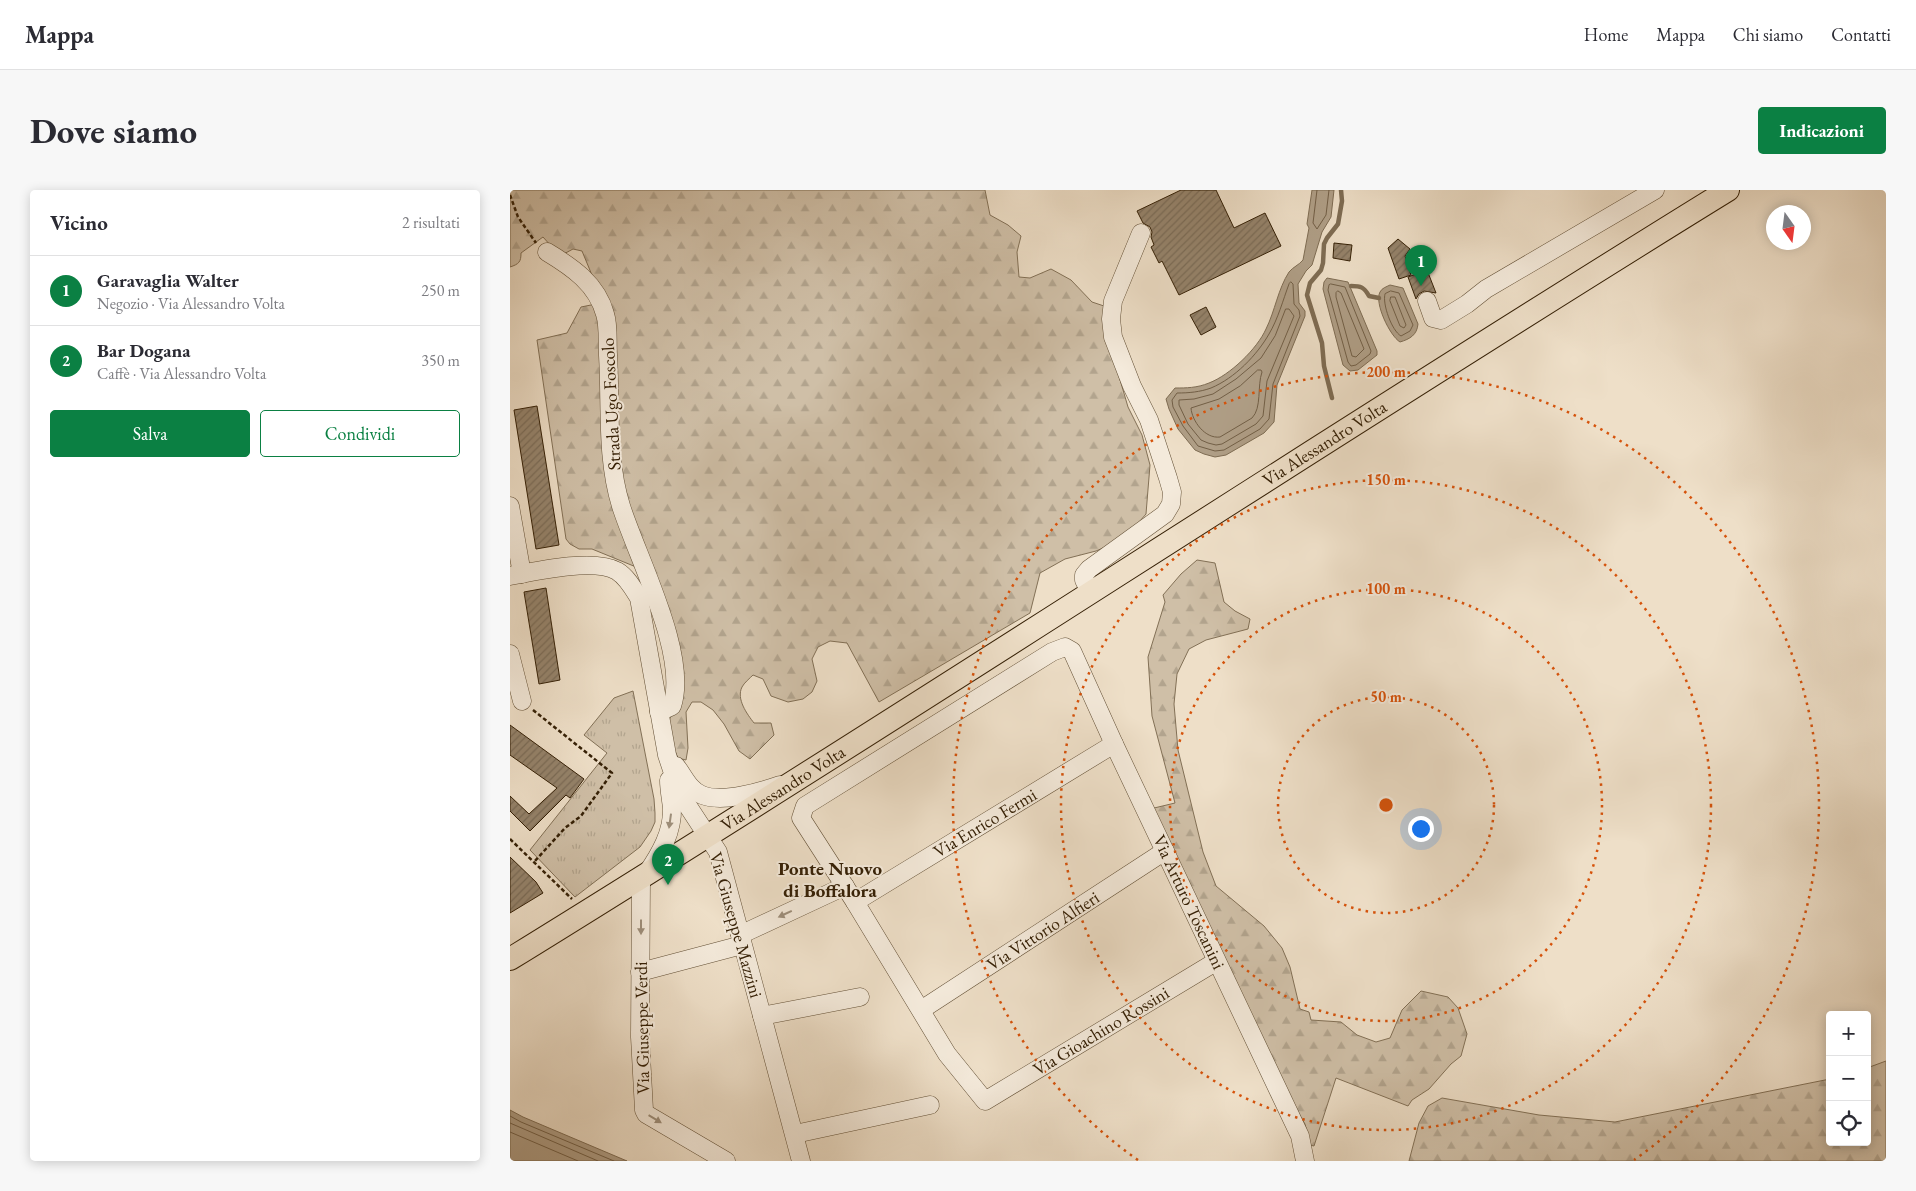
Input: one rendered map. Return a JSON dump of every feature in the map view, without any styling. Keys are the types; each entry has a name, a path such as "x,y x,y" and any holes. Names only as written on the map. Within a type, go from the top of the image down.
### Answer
{"main road":[{"name":"Via Alessandro Volta","path":"510,959 643,877 1090,592 1728,190"}],"street":[{"path":"1427,301 1433,318 1441,320 1468,304 1486,289 1655,190"},
{"path":"1090,592 1084,575 1089,569 1165,514 1171,504 1172,492 1149,420 1132,386 1113,337 1112,328 1113,301 1141,233"},
{"name":"Strada Ugo Foscolo","path":"547,252 572,266 592,286 605,314 611,462 621,506 658,606 672,654 676,695 672,706 659,712"},
{"path":"510,506 516,575 585,565 599,566 616,571 628,580 639,598 667,755 672,809 668,832 658,856 643,877"},
{"name":"Via Alessandro Volta","path":"845,886 801,818 805,806 1052,652 1065,647"},
{"name":"Via Arturo Toscanini","path":"1065,647 1072,650 1077,658 1114,744 1300,1136 1305,1161"},
{"path":"510,654 522,701"},
{"path":"922,699 938,723"},
{"name":"Via Enrico Fermi","path":"856,902 1114,744"},
{"path":"667,755 688,784 702,795 720,798 769,789 803,775"},
{"name":"Via Giuseppe Mazzini","path":"667,755 680,794 718,852 801,1161"},
{"path":"702,795 706,810 707,836"},
{"name":"Via Vittorio Alfieri","path":"921,1010 1164,851"},
{"name":"Via Giuseppe Verdi","path":"643,877 640,1037 644,1110 646,1114 726,1161"},
{"path":"640,972 741,940 845,886 921,1010"},
{"name":"Via Gioachino Rossini","path":"921,1010 947,1054 985,1101 1217,961"},
{"name":"Via Giuseppe Mazzini","path":"762,1016 860,997"},
{"path":"795,1134 930,1104"}],"path":[{"path":"510,195 518,217 533,241 547,252"},
{"path":"522,701 612,773 580,816 565,828 534,862"},
{"path":"510,839 585,913"}],"green space":[{"path":"510,190 985,190 990,215 1008,225 1021,236 1017,252 1019,277 1030,278 1051,269 1071,280 1092,302 1104,306 1118,373 1128,407 1142,435 1150,465 1146,514 1133,529 1117,542 1096,551 1065,559 1040,573 1030,613 879,702 847,643 830,641 818,647 812,659 817,681 812,692 803,699 788,702 771,696 763,679 753,675 743,685 740,696 748,715 754,723 771,723 774,735 750,759 739,751 724,724 713,710 701,702 692,702 686,712 688,748 686,760 678,758 668,728 671,716 680,700 641,569 592,549 579,549 570,544 566,539 537,340 567,333 581,307 605,299 594,280 582,251 573,249 560,256 543,237 521,253 519,262 510,267"},
{"path":"1197,560 1215,563 1224,602 1235,611 1250,619 1248,629 1206,640 1189,649 1177,674 1174,704 1178,750 1203,852 1216,886 1264,926 1282,948 1290,967 1300,1009 1309,1012 1311,1020 1341,1022 1357,1035 1376,1042 1390,1038 1402,1010 1421,991 1448,997 1458,1008 1467,1034 1461,1056 1451,1064 1429,1089 1412,1100 1408,1106 1336,1078 1314,1146 1310,1145 1305,1124 1290,1099 1150,809 1175,803 1152,716 1148,657 1165,602 1163,595 1181,574"},
{"path":"633,691 654,799 655,822 640,847 575,897 530,850 607,753 584,735 614,698"},
{"path":"1886,1061 1886,1161 1409,1161 1419,1123 1428,1106 1442,1098 1539,1115 1615,1122 1826,1080 1826,1146 1871,1146 1871,1067"}],"water":[{"path":"1312,190 1334,190 1331,217 1322,232 1312,265 1298,284 1299,303 1305,311 1305,316 1277,385 1274,422 1264,433 1226,455 1215,457 1204,454 1195,450 1178,429 1166,399 1175,388 1200,386 1226,374 1250,353 1262,337 1285,279 1289,272 1303,260 1309,228 1307,224"},
{"path":"1327,278 1348,282 1377,351 1377,355 1358,370 1350,371 1343,365 1323,289"},
{"path":"1390,285 1403,288 1418,324 1412,336 1400,342 1396,339 1384,319 1379,304 1380,292"},
{"path":"510,1110 523,1117 627,1161 510,1161"}],"building":[{"path":"1181,190 1216,190 1234,228 1265,213 1281,246 1179,295 1162,261 1159,263 1151,247 1154,245 1150,227 1143,223 1137,211"},
{"path":"1398,239 1410,249 1405,256 1411,275 1399,279 1388,248"},
{"path":"1334,243 1352,245 1350,261 1333,258"},
{"path":"1427,270 1436,293 1424,291 1416,299 1408,277"},
{"path":"1206,307 1216,327 1201,335 1190,315"},
{"path":"537,406 559,545 536,549 514,410"},
{"path":"546,588 560,680 539,684 524,592"},
{"path":"510,725 584,779 570,798 566,795 530,831 510,811 510,796 529,814 557,788 510,755"},
{"path":"510,857 536,882 543,893 510,913"}],"waterway":[{"path":"1332,398 1324,366 1322,343 1307,295 1310,283 1321,270 1324,244 1338,224 1342,201 1341,190"},
{"path":"1351,286 1362,288 1369,296 1379,298"}],"place":[{"name":"Garavaglia Walter","path":"1421,286"},
{"name":"Bar Dogana","path":"668,885"}],"district":[{"name":"Ponte Nuovo di Boffalora","path":"830,879"}]}
